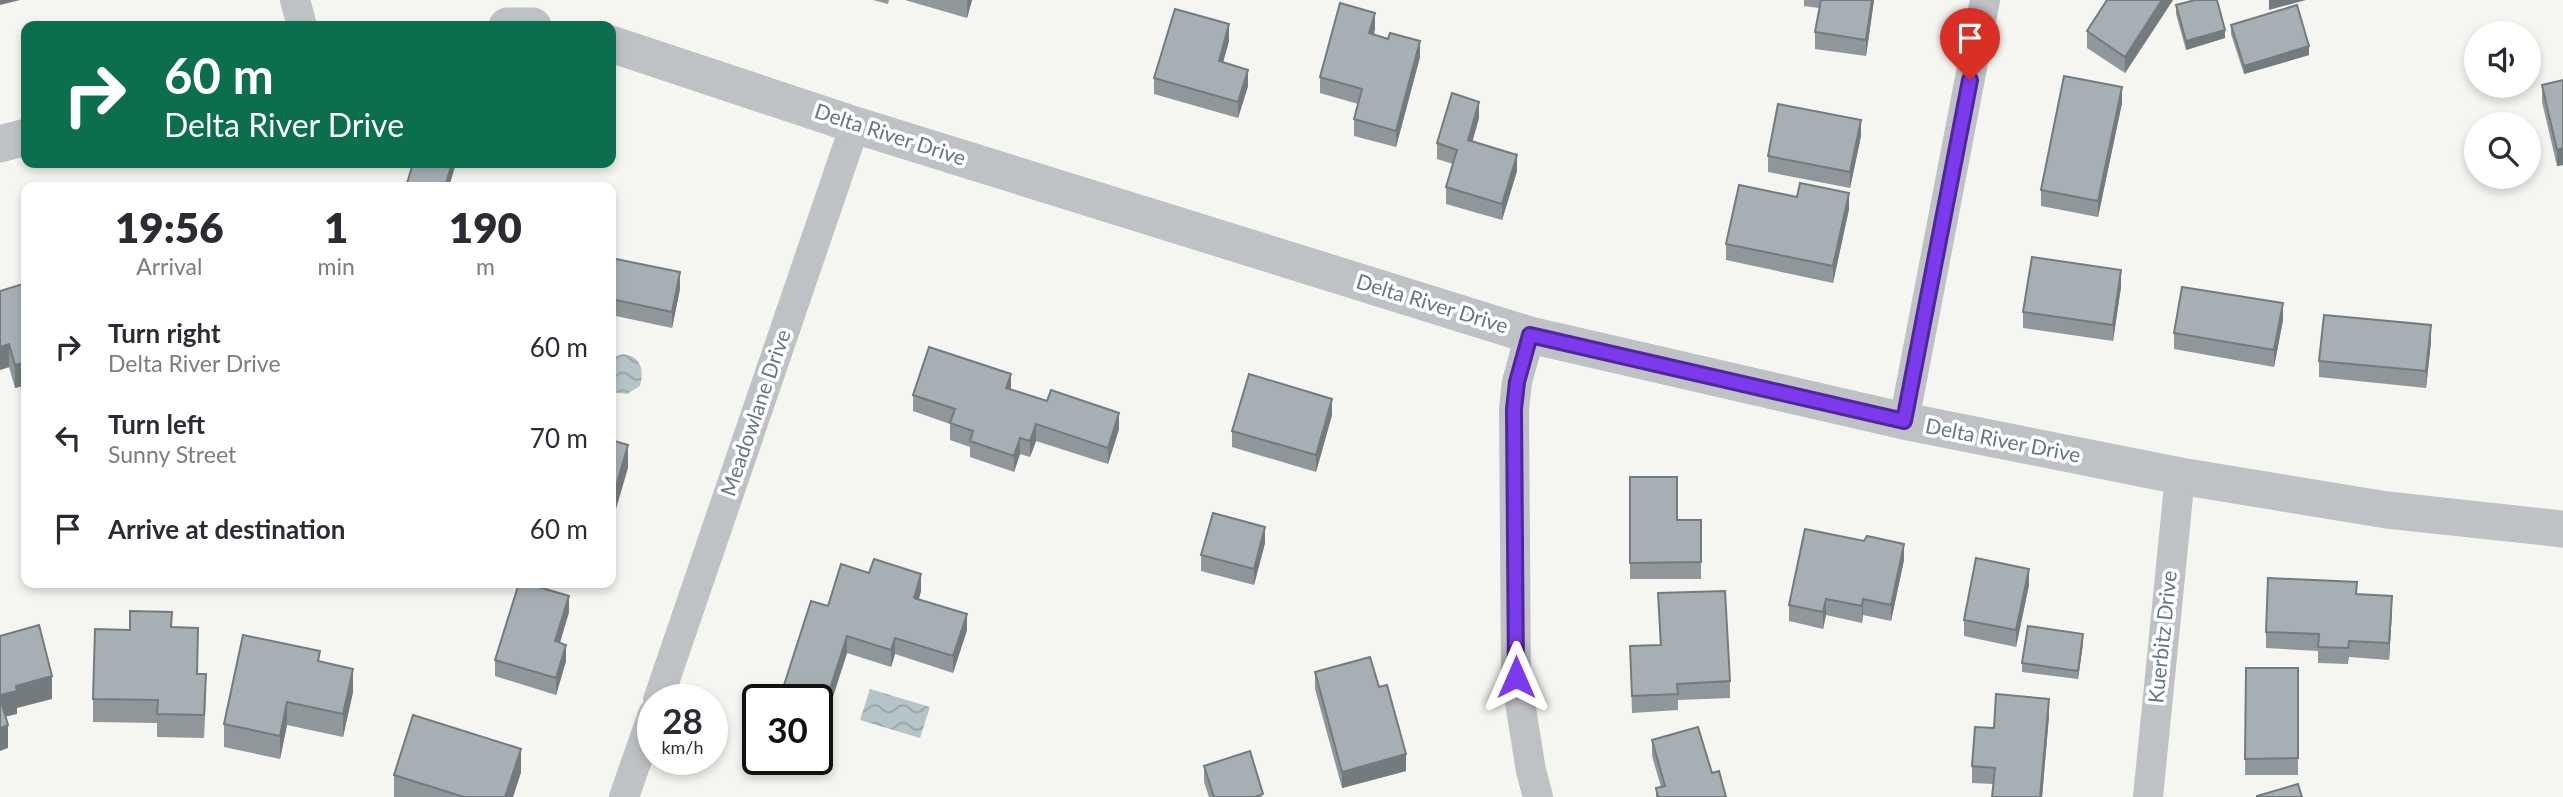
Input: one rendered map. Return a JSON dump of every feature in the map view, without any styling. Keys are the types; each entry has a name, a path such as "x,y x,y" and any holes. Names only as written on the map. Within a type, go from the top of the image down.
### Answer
{"street":[{"path":"295,0 301,21"},
{"path":"1904,421 1985,0"},
{"name":"Delta River Drive","path":"616,46 855,125 1530,335 1904,421 2180,476 2388,510 2563,529"},
{"name":"Meadowlane Drive","path":"663,684 855,125"},
{"path":"0,144 21,138"},
{"path":"1530,335 1517,382 1514,409 1516,677 1531,771 1538,797"},
{"name":"Kuerbitz Drive","path":"2148,797 2180,476"},
{"path":"624,797 637,760"}],"water":[{"path":"616,356 629,356 640,365 640,386 627,394 616,393"},
{"path":"870,689 930,707 920,738 860,720"}],"building":[{"path":"1821,0 1872,0 1866,40 1815,32"},
{"path":"2107,0 2162,0 2125,57 2087,31"},
{"path":"2195,0 2217,0 2225,30 2186,41 2176,5"},
{"path":"1340,3 1375,13 1369,33 1388,39 1390,33 1420,41 1396,131 1354,119 1362,89 1320,77"},
{"path":"2297,5 2309,46 2244,66 2231,25"},
{"path":"1175,9 1229,24 1219,61 1248,70 1238,102 1154,78"},
{"path":"2064,76 2122,87 2098,201 2041,190"},
{"path":"2563,80 2563,148 2557,150 2542,85"},
{"path":"1452,93 1479,102 1468,140 1517,155 1502,204 1446,187 1457,150 1437,143"},
{"path":"1778,104 1861,120 1850,172 1768,156"},
{"path":"412,168 451,168 446,182 407,182"},
{"path":"1800,183 1849,193 1833,266 1726,244 1739,185 1797,197"},
{"path":"2032,257 2121,270 2113,325 2023,312"},
{"path":"616,259 680,272 672,312 616,300"},
{"path":"21,285 21,363 15,365 9,344 0,347 0,291"},
{"path":"2182,287 2283,303 2274,350 2174,333"},
{"path":"2324,315 2431,325 2426,371 2319,361"},
{"path":"929,347 1011,374 1006,388 1047,401 1051,390 1119,413 1108,448 1036,424 1030,441 1020,438 1014,456 970,441 973,431 950,423 955,409 913,395"},
{"path":"1249,374 1332,399 1316,455 1232,431"},
{"path":"616,441 628,445 616,487"},
{"path":"1630,477 1677,477 1677,520 1701,520 1701,562 1630,563"},
{"path":"1213,513 1265,527 1254,569 1201,555"},
{"path":"1805,529 1864,541 1867,536 1904,544 1891,605 1863,599 1862,606 1826,599 1823,612 1789,605"},
{"path":"1976,558 2029,569 2016,630 1964,620"},
{"path":"874,559 921,574 914,598 967,614 953,656 895,638 891,650 847,636 832,684 784,684 811,601 828,606 841,564 869,573"},
{"path":"2268,578 2357,582 2356,594 2392,596 2389,643 2349,641 2348,648 2318,647 2319,634 2266,632"},
{"path":"517,588 542,588 569,596 555,641 566,645 556,678 495,660"},
{"path":"1725,591 1730,681 1677,684 1678,694 1632,696 1630,646 1661,645 1658,593"},
{"path":"130,611 172,612 171,627 198,628 197,674 206,674 204,715 157,714 158,700 93,699 95,629 130,630"},
{"path":"39,625 52,676 16,686 17,691 0,695 0,636"},
{"path":"2028,626 2083,634 2078,671 2022,663"},
{"path":"243,635 320,651 318,661 353,669 343,714 287,702 280,736 224,724"},
{"path":"1370,657 1379,687 1387,685 1406,754 1342,772 1315,672"},
{"path":"2246,668 2298,668 2298,758 2245,759"},
{"path":"1996,694 2049,699 2040,797 1992,797 1995,768 1972,766 1975,727 1994,728"},
{"path":"0,698 8,725 0,728"},
{"path":"413,715 521,749 505,797 464,797 394,775"},
{"path":"1698,727 1712,773 1719,771 1726,797 1658,797 1656,788 1665,786 1652,740"},
{"path":"1250,751 1263,794 1255,797 1214,797 1204,766"},
{"path":"2298,784 2302,797 2257,797 2257,796"}],"route":[{"path":"1516,677 1514,409 1517,382 1530,335 1904,421 1970,80"}]}
